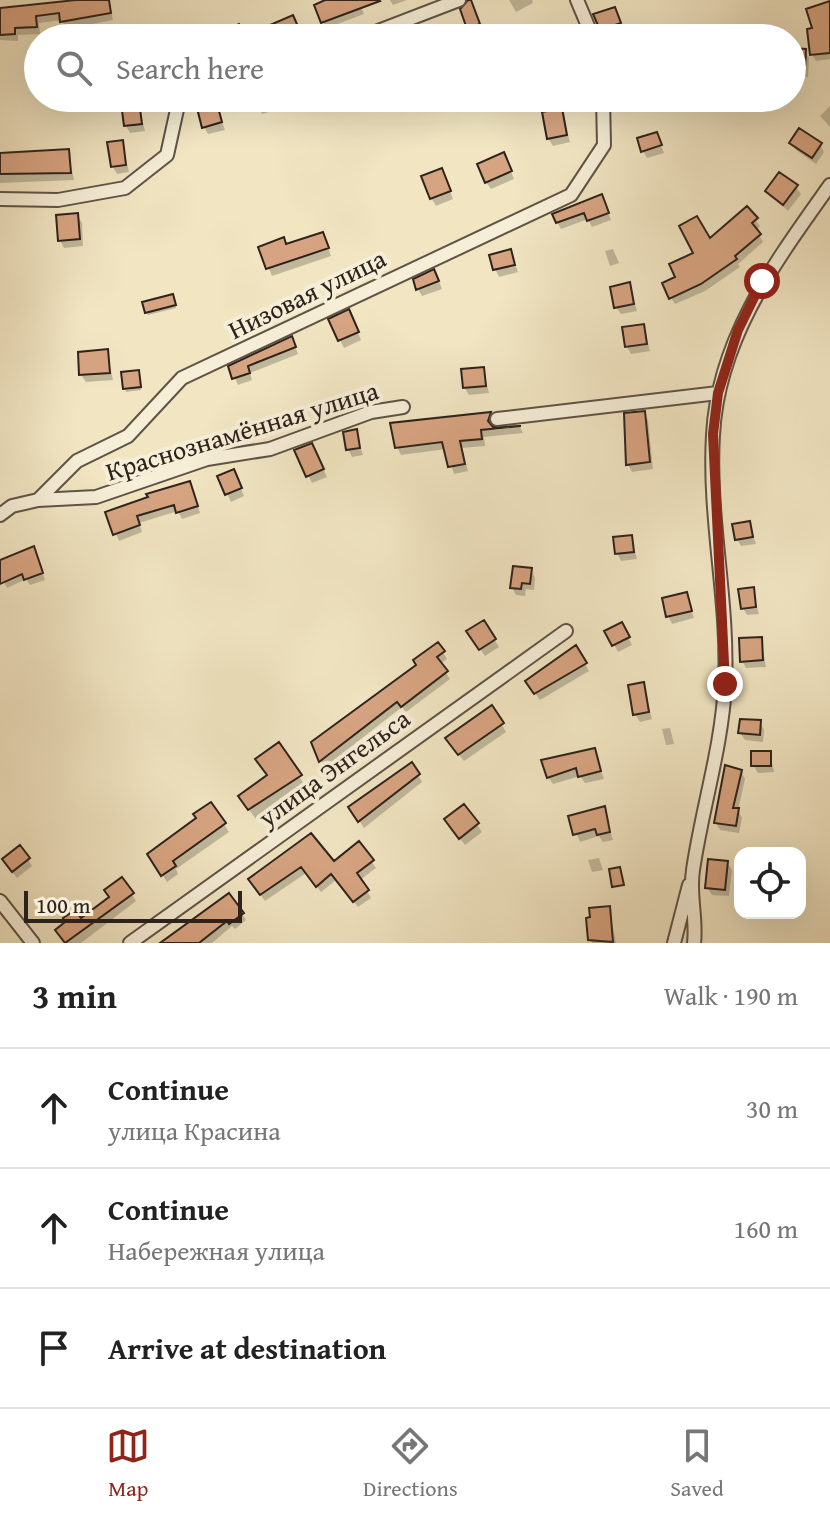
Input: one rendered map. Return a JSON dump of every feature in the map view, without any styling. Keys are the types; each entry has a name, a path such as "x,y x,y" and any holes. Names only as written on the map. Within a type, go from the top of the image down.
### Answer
{"street":[{"path":"396,24 459,0"},
{"path":"577,0 587,24"},
{"path":"0,199 58,200 125,188 167,155 176,112"},
{"name":"Низовая улица","path":"38,500 77,461 128,436 182,378 571,195 604,145 603,112"},
{"path":"674,943 712,776 725,684 714,493 713,434 718,393 738,330 762,281 830,185"},
{"path":"497,419 718,393"},
{"name":"Краснознамённая улица","path":"0,515 6,503 96,497 207,459 270,449 371,412 403,407"},
{"name":"улица Энгельса","path":"130,943 566,631"},
{"path":"692,874 694,943"},
{"path":"0,901 33,943"}],"building":[{"path":"76,0 109,0 111,13 60,22 59,13 36,16 37,24 24,24 24,28 15,28 15,34 0,35 0,8"},
{"path":"325,0 380,1 321,23 314,5"},
{"path":"471,0 480,24 465,24 460,9"},
{"path":"830,1 830,53 810,55 807,29 812,28 806,9"},
{"path":"615,7 621,23 597,24 593,14"},
{"path":"293,15 297,24 272,24"},
{"path":"122,112 140,112 142,124 124,126"},
{"path":"198,112 219,112 222,122 202,128"},
{"path":"542,112 563,112 567,135 547,139"},
{"path":"799,128 822,143 812,158 789,143"},
{"path":"657,132 662,145 641,152 637,138"},
{"path":"123,140 126,165 111,167 107,142"},
{"path":"69,149 71,173 0,174 0,153"},
{"path":"504,152 512,171 485,183 477,164"},
{"path":"442,168 451,191 430,199 421,176"},
{"path":"779,172 798,185 783,205 765,191"},
{"path":"602,194 609,213 587,221 584,213 556,223 552,214"},
{"path":"747,206 758,218 752,223 761,234 735,256 737,259 701,284 669,299 662,283 675,277 669,264 693,253 679,226 697,216 710,238"},
{"path":"78,213 80,239 58,241 56,215"},
{"path":"323,232 329,248 266,269 258,247 284,237 286,244"},
{"path":"511,249 515,265 493,270 489,255"},
{"path":"434,269 439,281 416,290 413,279"},
{"path":"630,282 634,304 614,308 610,287"},
{"path":"173,294 176,305 145,313 142,302"},
{"path":"349,309 359,332 338,341 328,319"},
{"path":"644,324 647,344 625,347 622,327"},
{"path":"292,336 296,347 248,366 250,373 232,379 228,366"},
{"path":"108,349 110,373 79,375 78,352"},
{"path":"484,367 486,386 463,388 461,369"},
{"path":"139,370 141,387 123,389 121,372"},
{"path":"645,411 650,462 626,465 624,413"},
{"path":"491,412 488,421 493,427 521,426 481,430 482,439 460,441 465,464 448,467 442,442 395,448 390,423"},
{"path":"357,429 360,448 346,450 343,432"},
{"path":"312,443 324,469 306,477 294,450"},
{"path":"234,469 242,488 225,495 217,476"},
{"path":"190,481 198,506 176,513 174,505 137,516 140,525 113,535 105,512 148,497 146,494"},
{"path":"750,521 753,537 735,540 732,524"},
{"path":"632,535 634,552 615,554 613,537"},
{"path":"34,546 43,573 24,580 22,574 0,584 0,560"},
{"path":"513,566 532,568 530,584 522,583 521,589 510,588"},
{"path":"754,587 756,607 741,609 738,589"},
{"path":"687,592 692,611 666,617 662,598"},
{"path":"484,620 496,639 479,650 466,631"},
{"path":"622,622 630,637 612,646 604,631"},
{"path":"762,637 763,660 740,662 739,638"},
{"path":"438,642 445,651 437,657 448,671 401,707 397,702 319,762 311,742 416,665 413,660"},
{"path":"576,645 587,663 534,694 525,681"},
{"path":"644,682 649,712 633,715 628,685"},
{"path":"492,705 504,723 458,755 445,738"},
{"path":"740,719 761,720 760,735 738,733"},
{"path":"279,742 302,775 248,810 238,796 267,775 255,759"},
{"path":"595,748 601,771 578,777 576,768 547,778 541,760"},
{"path":"751,751 771,751 771,766 751,766"},
{"path":"412,762 420,774 358,822 348,807"},
{"path":"725,765 742,770 733,808 739,808 736,826 714,823"},
{"path":"211,802 226,823 173,861 176,866 161,876 147,854 196,818 193,814"},
{"path":"464,804 479,823 459,839 444,819"},
{"path":"605,806 610,832 597,835 595,829 573,835 568,816"},
{"path":"311,833 334,861 359,841 374,860 357,873 369,890 353,902 331,874 316,887 301,867 260,895 248,879"},
{"path":"20,845 30,858 12,872 2,859"},
{"path":"708,859 728,861 725,890 705,888"},
{"path":"620,867 624,885 612,887 609,869"},
{"path":"122,877 134,893 65,943 55,930 65,922 63,918 75,910 81,918 109,897 104,890"},
{"path":"229,893 244,913 229,924 227,921 199,943 160,943"},
{"path":"610,906 613,942 588,940 586,918 590,917 589,908"}],"route":[{"path":"725,684 713,434 718,393 738,330 762,281"}]}
